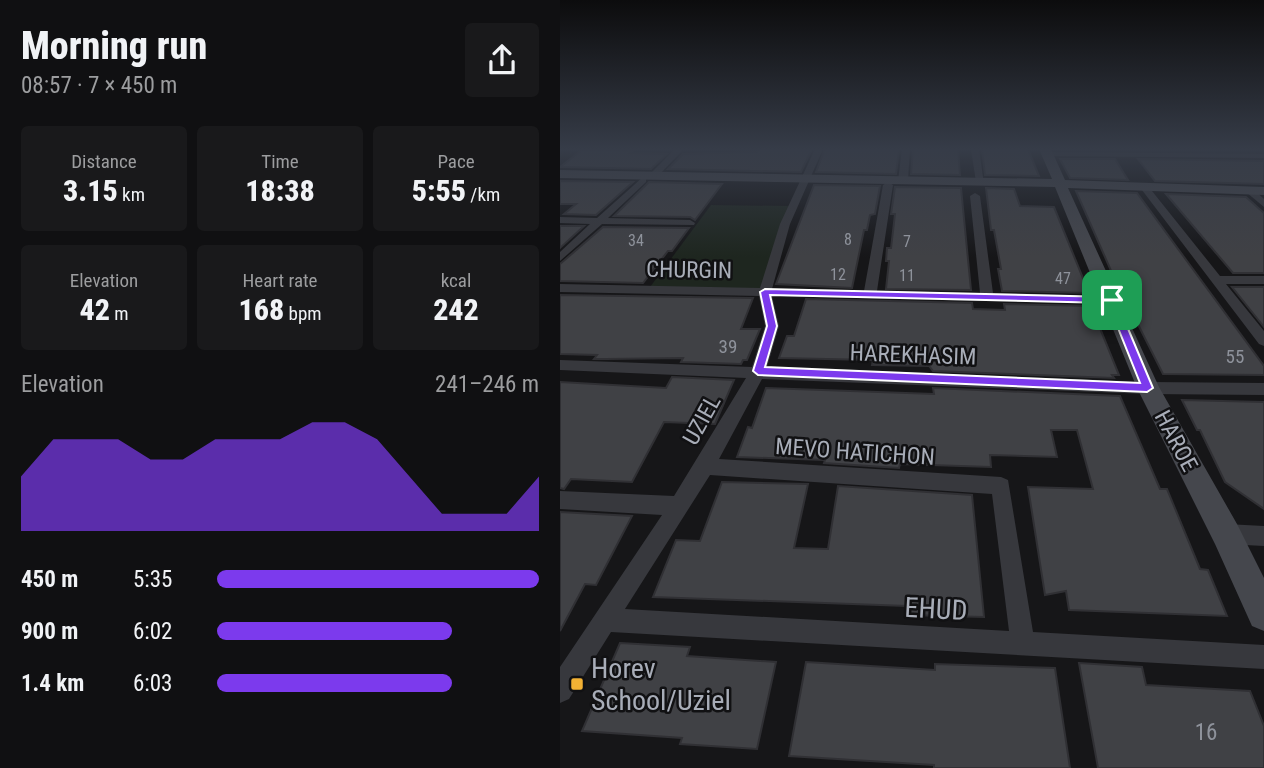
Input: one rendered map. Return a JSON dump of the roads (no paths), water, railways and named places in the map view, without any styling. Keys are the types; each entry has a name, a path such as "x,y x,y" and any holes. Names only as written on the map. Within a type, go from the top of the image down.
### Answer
{"street":[{"path":"560,258 639,185"},
{"name":"UZIEL","path":"560,690 705,466 758,371 772,326 765,292 785,224 803,185"},
{"path":"885,185 1264,191"},
{"path":"870,295 888,185"},
{"path":"1038,185 1061,186"},
{"name":"HAROE","path":"1061,186 1112,300 1147,388 1226,534 1264,614"},
{"path":"1145,188 1264,341"},
{"path":"1249,190 1264,204"},
{"path":"975,196 987,298"},
{"path":"560,220 690,223"},
{"path":"1216,279 1264,280"},
{"name":"CHURGIN","path":"560,288 1112,300"},
{"name":"HAREKHASIM","path":"560,365 1147,388 1264,389"},
{"name":"MEVO HATICHON","path":"705,466 1001,486 1023,643"},
{"path":"560,500 677,506"},
{"path":"1226,534 1264,536"},
{"name":"EHUD","path":"605,620 1264,657"}],"place":[{"name":"Horev School/Uziel","path":"577,684"}]}
